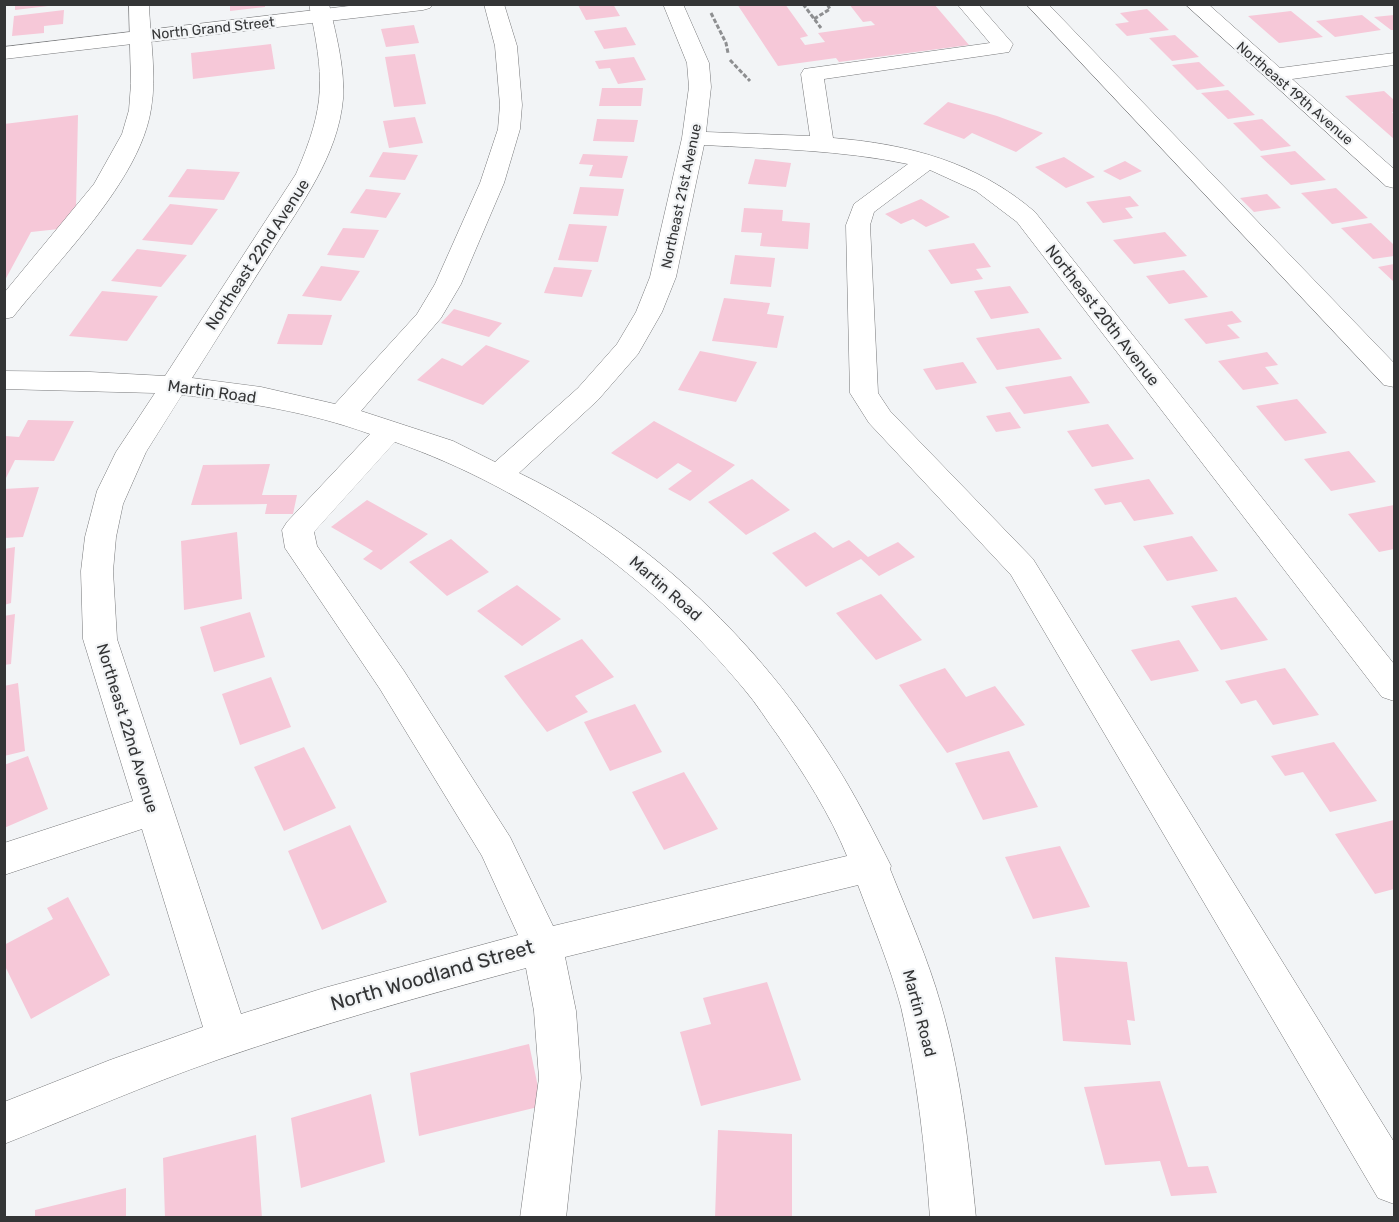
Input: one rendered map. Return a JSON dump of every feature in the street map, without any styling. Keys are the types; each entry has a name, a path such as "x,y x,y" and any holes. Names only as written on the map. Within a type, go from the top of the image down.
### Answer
{"street":[{"path":"4,311 92,204 134,140 140,112 142,73 139,4"},
{"name":"North Grand Street","path":"4,53 320,10 423,4"},
{"path":"342,414 428,318 448,284 492,183 509,129 511,105 506,46 494,4"},
{"name":"Northeast 21st Avenue","path":"500,475 588,394 628,348 649,312 663,277 694,138 699,96 698,63 673,4"},
{"path":"823,146 812,74 1002,48 1004,46 967,4"},
{"path":"1036,4 1395,379"},
{"name":"Northeast 19th Avenue","path":"1203,5 1275,75 1389,171"},
{"name":"Northeast 22nd Avenue","path":"227,1036 100,639 96,595 98,544 108,502 131,452 172,385 295,198 322,141 330,110 332,84 320,10"},
{"path":"1275,75 1395,59"},
{"name":"Northeast 20th Avenue","path":"694,138 875,150 926,162 978,182 1002,197 1026,217 1395,688"},
{"path":"926,162 863,209 858,225 864,393 879,417 1022,567 1395,1182"},
{"name":"Martin Road","path":"4,380 104,381 172,385 249,395 342,414 391,429 444,448 541,496 613,542 669,586 718,633 761,682 804,742 849,819 872,866 920,1002 936,1077 953,1218"},
{"path":"391,429 298,530 301,548 392,680 497,848 542,944 555,1011 560,1078 543,1218"},
{"path":"4,859 153,810"},
{"name":"North Woodland Street","path":"4,1123 58,1099 227,1036 323,1005 542,944 872,866"}],"path":[{"path":"803,4 821,28"},
{"path":"814,19 830,9 827,4"},
{"path":"735,66 750,81"}],"building":[{"path":"15,4 48,4 48,6 15,10"},
{"path":"265,4 265,7 230,11 230,5"},
{"path":"613,4 620,16 586,20 578,5"},
{"path":"737,4 785,4 808,36 800,38 805,45 825,42 818,33 875,25 871,21 863,22 849,4 934,4 969,45 839,62 836,58 778,66"},
{"path":"1147,9 1169,30 1127,36 1115,24 1129,22 1120,13"},
{"path":"64,10 63,24 44,26 44,33 12,36 14,16"},
{"path":"1291,11 1323,37 1279,43 1248,16"},
{"path":"1362,15 1381,30 1335,37 1316,21"},
{"path":"1394,15 1394,30 1374,17"},
{"path":"414,25 419,43 386,47 381,29"},
{"path":"626,27 636,45 604,49 594,31"},
{"path":"1175,35 1199,57 1172,61 1149,38"},
{"path":"271,44 275,69 193,79 191,53"},
{"path":"415,54 426,104 394,107 385,57"},
{"path":"634,57 646,80 618,84 610,68 599,69 595,61"},
{"path":"1199,62 1225,86 1197,90 1172,65"},
{"path":"602,88 643,88 641,106 599,106"},
{"path":"1228,90 1255,115 1228,119 1201,93"},
{"path":"1384,91 1394,100 1394,112 1392,112 1394,139 1345,96"},
{"path":"948,102 997,116 1043,133 1016,152 972,133 964,139 923,124"},
{"path":"78,115 76,208 59,229 31,232 4,282 4,124"},
{"path":"415,117 423,143 389,148 383,121"},
{"path":"597,119 638,120 634,142 593,141"},
{"path":"1262,119 1291,146 1261,151 1233,123"},
{"path":"1295,151 1326,180 1291,185 1260,156"},
{"path":"383,152 418,155 405,180 369,177"},
{"path":"583,154 628,156 622,178 589,176 593,165 579,164"},
{"path":"1064,157 1095,177 1066,188 1035,167"},
{"path":"755,159 791,163 786,187 748,184"},
{"path":"1125,161 1142,171 1120,180 1103,171"},
{"path":"187,169 240,172 224,200 168,197"},
{"path":"580,187 624,189 618,216 573,214"},
{"path":"1336,188 1368,218 1332,224 1301,193"},
{"path":"366,189 401,193 386,218 350,213"},
{"path":"1267,194 1281,208 1254,212 1240,198"},
{"path":"1130,196 1139,206 1125,208 1133,218 1103,223 1086,202"},
{"path":"921,199 950,217 926,227 913,219 901,224 885,214"},
{"path":"170,204 218,209 192,245 142,240"},
{"path":"744,208 783,210 782,221 810,223 808,249 760,246 762,233 741,232"},
{"path":"1371,223 1394,245 1394,256 1373,259 1341,228"},
{"path":"569,224 607,226 598,262 558,260"},
{"path":"343,228 379,230 364,258 327,255"},
{"path":"1165,232 1187,256 1134,264 1113,240"},
{"path":"974,243 991,267 976,269 983,279 951,284 928,250"},
{"path":"137,249 187,255 161,287 111,281"},
{"path":"735,255 775,258 771,287 730,284"},
{"path":"1394,264 1394,282 1378,267"},
{"path":"321,266 360,271 341,301 302,296"},
{"path":"554,267 592,270 582,297 544,293"},
{"path":"1184,270 1208,297 1169,304 1146,276"},
{"path":"1010,286 1029,313 991,319 974,291"},
{"path":"102,291 158,296 127,341 69,336"},
{"path":"724,298 770,303 767,314 784,316 777,348 712,341"},
{"path":"454,309 502,323 489,337 441,323"},
{"path":"1232,311 1242,322 1227,325 1240,338 1206,344 1184,319"},
{"path":"288,314 332,315 322,345 277,344"},
{"path":"1039,328 1062,359 997,370 976,338"},
{"path":"486,345 530,361 483,405 417,380 442,358 462,366"},
{"path":"700,351 757,362 736,402 678,390"},
{"path":"1267,352 1278,365 1265,367 1279,384 1243,390 1218,361"},
{"path":"963,362 977,383 936,390 923,369"},
{"path":"1071,376 1090,403 1024,414 1005,387"},
{"path":"1297,399 1327,433 1285,441 1256,406"},
{"path":"1010,412 1021,428 996,432 986,416"},
{"path":"28,420 74,421 54,461 15,460 5,480 5,436 19,437"},
{"path":"654,421 735,465 690,501 668,489 692,471 678,463 657,479 611,453"},
{"path":"1108,424 1134,459 1092,467 1067,431"},
{"path":"1349,451 1376,482 1331,491 1304,459"},
{"path":"270,464 262,495 297,495 293,514 265,514 267,504 191,505 203,465"},
{"path":"752,479 790,510 746,535 708,502"},
{"path":"1149,479 1174,514 1134,521 1121,502 1105,505 1094,489"},
{"path":"39,487 23,537 4,538 4,489"},
{"path":"367,500 428,534 381,570 363,559 373,551 331,527"},
{"path":"1394,505 1394,549 1379,552 1348,514"},
{"path":"237,532 242,599 184,610 181,541"},
{"path":"815,532 833,548 849,540 868,557 898,542 915,557 879,576 861,559 806,587 772,553"},
{"path":"1192,536 1218,571 1167,581 1143,546"},
{"path":"451,539 489,572 447,596 409,562"},
{"path":"15,547 11,603 4,605 4,549"},
{"path":"517,585 561,619 522,646 477,611"},
{"path":"881,594 922,640 876,660 836,613"},
{"path":"1236,597 1268,640 1221,650 1191,606"},
{"path":"250,612 265,657 214,672 200,627"},
{"path":"15,614 11,664 4,665 4,616"},
{"path":"582,639 614,677 575,696 588,712 547,732 504,676"},
{"path":"1179,640 1199,671 1151,681 1131,650"},
{"path":"945,668 966,697 995,686 1025,725 947,753 899,685"},
{"path":"1285,668 1319,715 1273,725 1256,700 1241,704 1225,681"},
{"path":"271,677 291,727 240,745 222,694"},
{"path":"18,683 25,751 4,756 4,686"},
{"path":"635,704 662,752 610,771 584,722"},
{"path":"1334,742 1377,801 1330,812 1303,772 1285,776 1271,756"},
{"path":"304,747 336,808 284,831 254,767"},
{"path":"1009,751 1038,807 983,820 955,763"},
{"path":"28,756 48,809 4,828 4,765"},
{"path":"684,772 718,829 664,850 632,792"},
{"path":"1394,820 1394,889 1375,894 1335,834"},
{"path":"350,825 387,902 322,930 288,851"},
{"path":"1060,846 1090,907 1033,919 1005,857"},
{"path":"68,897 110,975 31,1019 4,964 4,945 53,919 47,908"},
{"path":"1055,957 1127,962 1135,1021 1127,1020 1131,1045 1063,1041"},
{"path":"767,982 801,1080 701,1106 680,1032 711,1024 703,998"},
{"path":"529,1044 542,1106 419,1136 410,1073"},
{"path":"1160,1081 1188,1167 1208,1166 1217,1193 1171,1196 1160,1161 1105,1165 1084,1087"},
{"path":"371,1094 385,1162 301,1188 291,1118"},
{"path":"718,1130 792,1134 792,1218 715,1218"},
{"path":"256,1135 262,1218 165,1218 163,1158"},
{"path":"126,1188 126,1218 35,1218 35,1210"}]}
